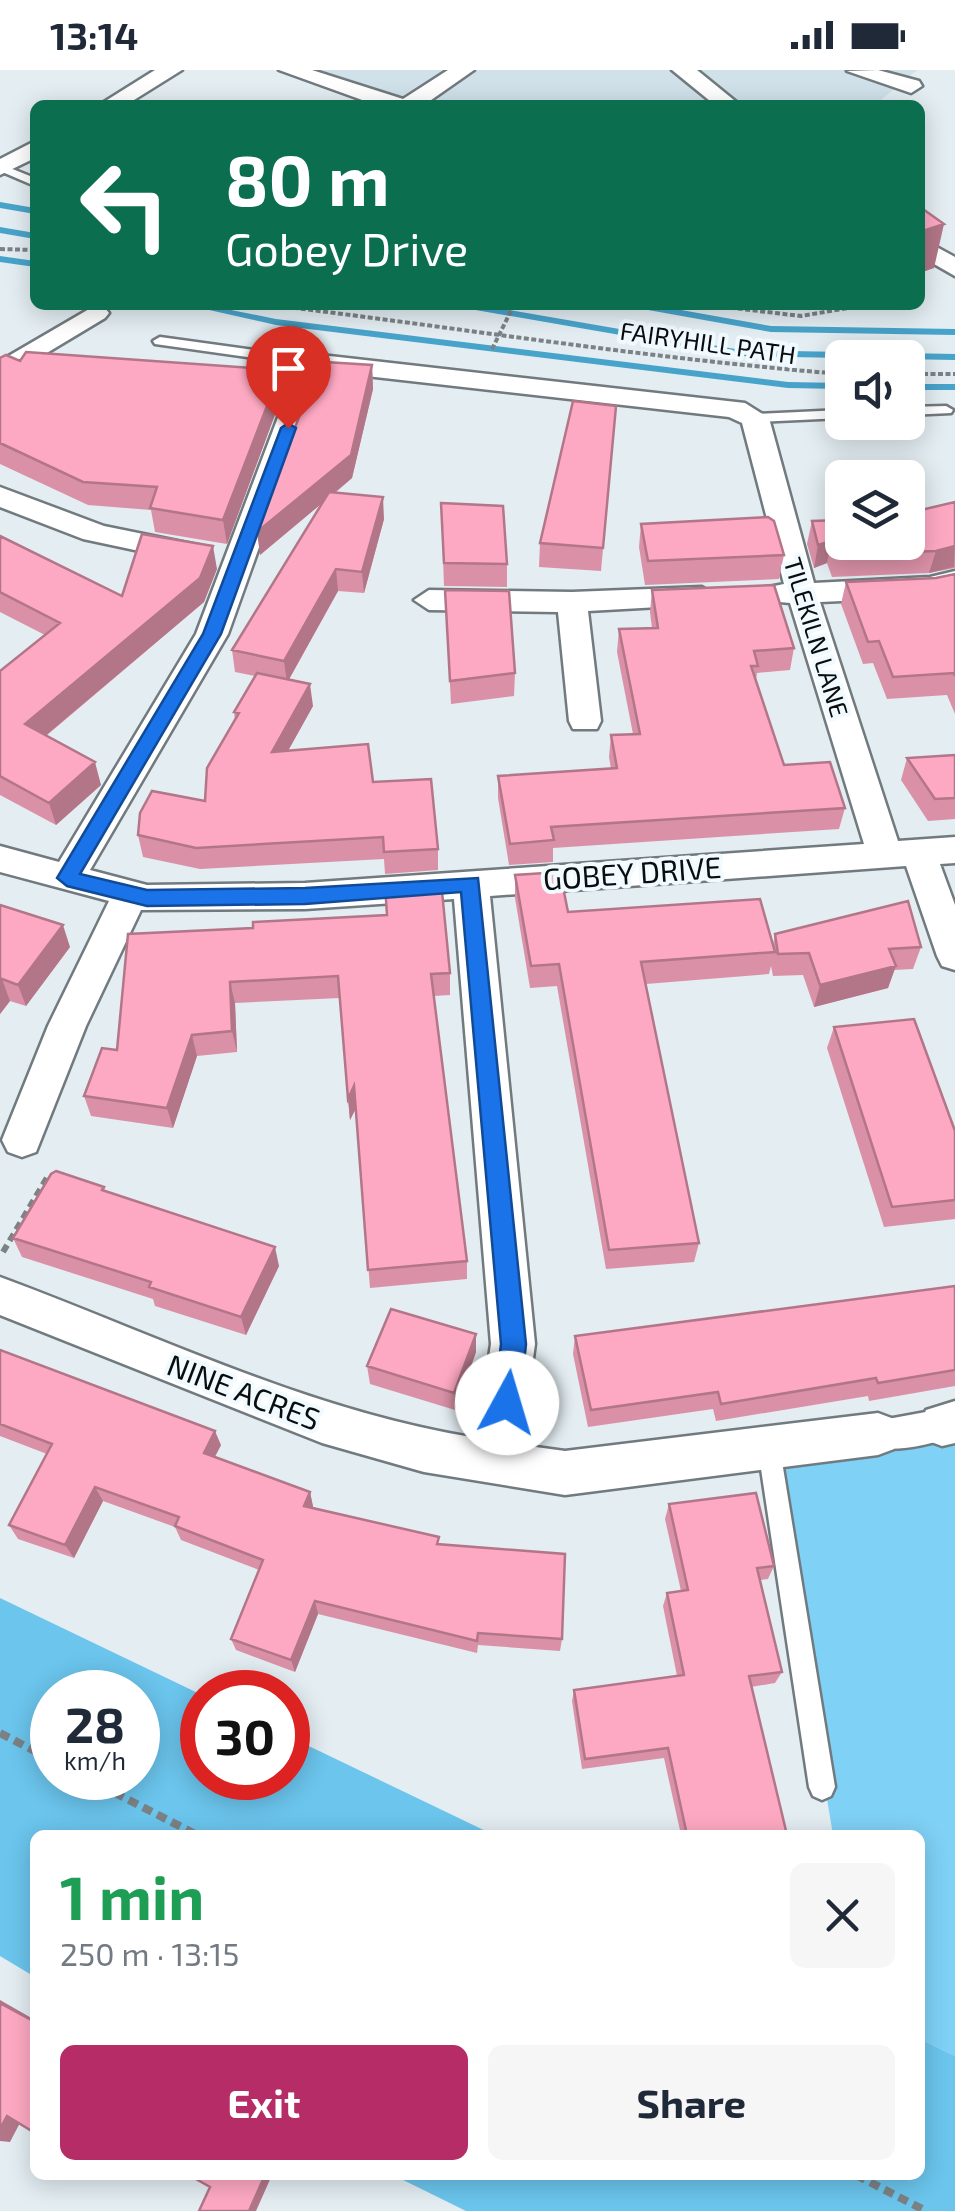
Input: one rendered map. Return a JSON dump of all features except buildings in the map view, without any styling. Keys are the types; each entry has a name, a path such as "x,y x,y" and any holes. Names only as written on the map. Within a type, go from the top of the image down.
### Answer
{"street":[{"path":"119,100 171,70"},
{"path":"290,70 383,100"},
{"path":"417,100 464,70"},
{"path":"682,70 721,100"},
{"path":"894,100 928,70"},
{"path":"858,72 910,86"},
{"path":"1,167 30,151"},
{"path":"925,248 951,262"},
{"path":"0,373 99,310"},
{"path":"0,347 26,357"},
{"path":"67,878 212,634 312,362 736,409 756,418"},
{"name":"TILEKILN LANE","path":"756,418 802,593 902,855 955,956"},
{"path":"0,496 52,521 110,539 242,559"},
{"path":"428,600 572,602 930,587 955,581"},
{"path":"572,602 586,722"},
{"name":"GOBEY DRIVE","path":"0,859 147,898 305,896 955,850"},
{"path":"471,884 513,1344 496,1462"},
{"path":"22,1140 67,1026 130,894"},
{"name":"NINE ACRES","path":"0,1296 322,1422 424,1451 565,1473 878,1434"},
{"path":"878,1434 948,1424"}],"lane":[{"path":"1,167 30,180"},
{"path":"160,341 312,362"},
{"path":"925,411 946,410"},
{"path":"756,418 825,415"},
{"path":"770,1449 822,1786"}],"path":[{"path":"0,248 30,250"},
{"name":"FAIRYHILL PATH","path":"307,310 437,328 500,331 699,363 825,374"},
{"path":"496,338 510,310"},
{"path":"750,310 801,316 836,310"},
{"path":"925,374 955,374"},
{"path":"0,1257 63,1150 22,1140"},
{"path":"0,1734 30,1749"},
{"path":"129,1800 187,1830"},
{"path":"866,2180 926,2211"}],"shaded area":[{"path":"294,70 670,70 709,100 391,100"},
{"path":"696,70 917,70 881,100 735,100"},
{"path":"955,1422 955,2056 925,2041 925,1830 832,1830 769,1449"},
{"path":"0,1598 150,1670 30,1670 30,1800 160,1800 160,1675 180,1684 180,1800 310,1800 310,1747 484,1830 30,1830 30,1974 0,1956"},
{"path":"925,2041 955,2056 955,2211 466,2211 403,2180 925,2180"}],"waterway":[{"path":"0,205 30,210"},
{"path":"0,230 30,235"},
{"path":"0,259 30,263"},
{"path":"217,310 276,322 788,385 825,386"},
{"path":"493,310 741,353 955,357"},
{"path":"665,310 771,329 955,332"},
{"path":"925,387 955,387"}],"route":[{"path":"288,428 212,634 67,878 147,898 305,896 471,884 513,1344 507,1403"}]}
